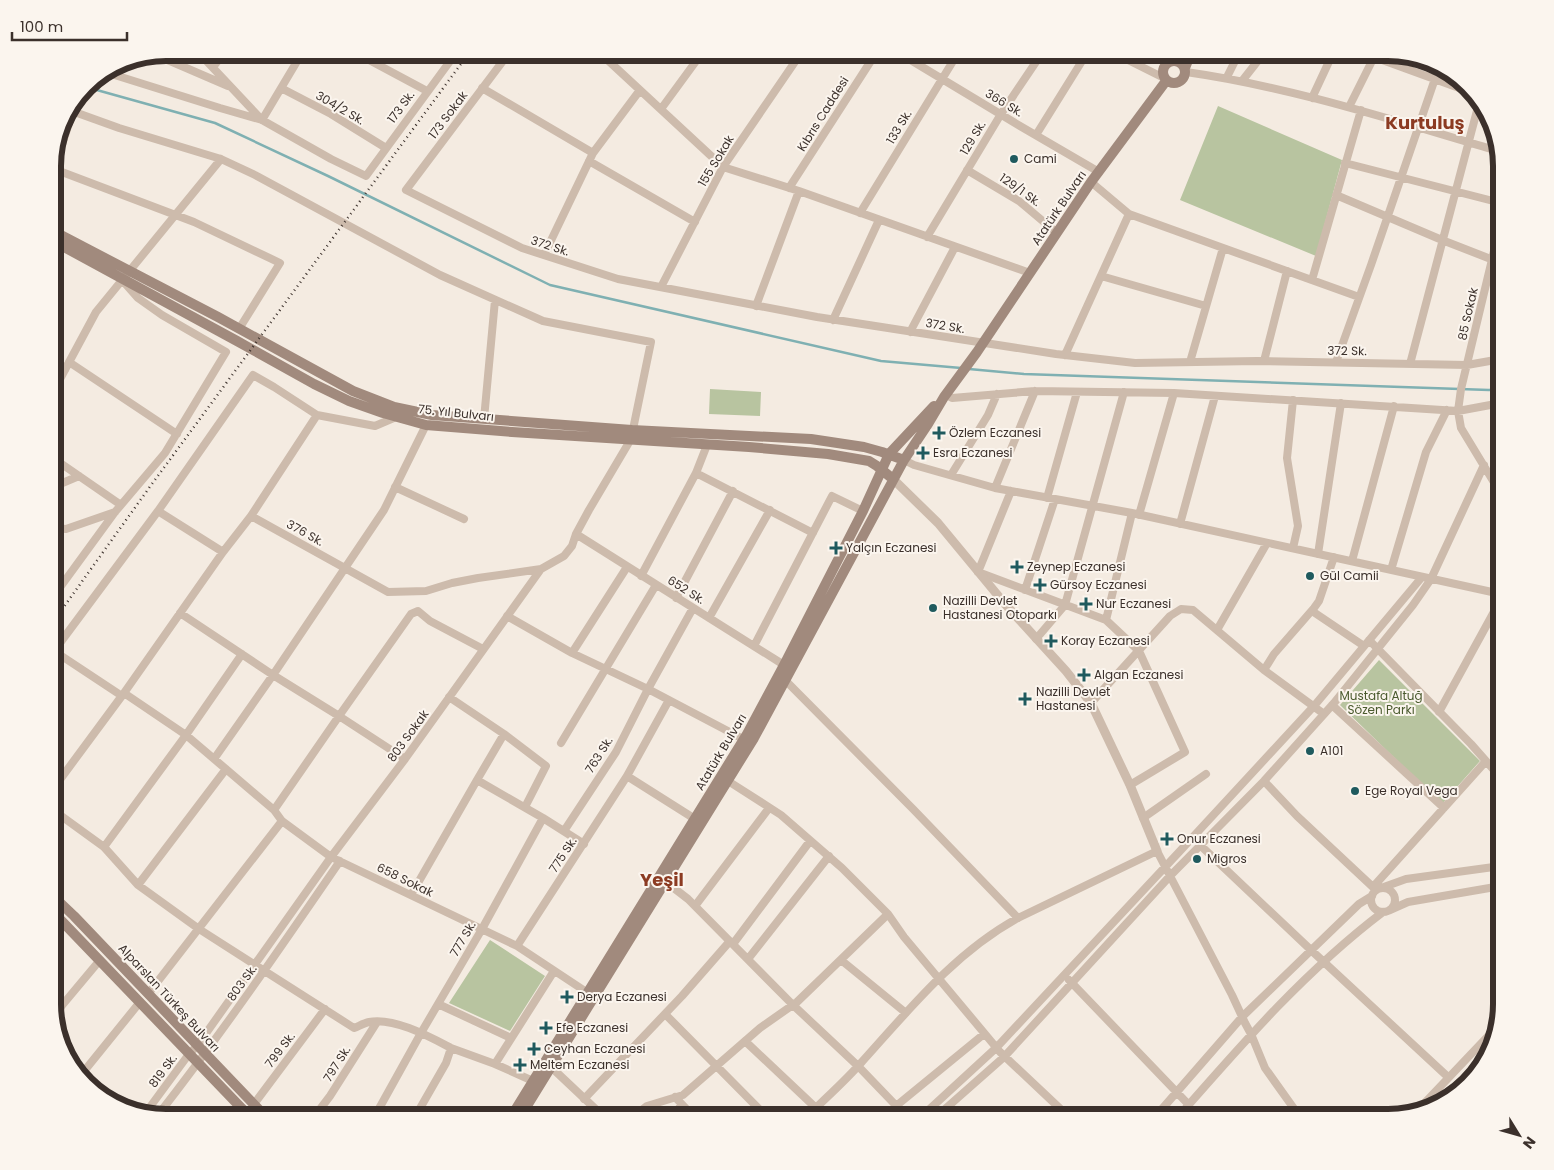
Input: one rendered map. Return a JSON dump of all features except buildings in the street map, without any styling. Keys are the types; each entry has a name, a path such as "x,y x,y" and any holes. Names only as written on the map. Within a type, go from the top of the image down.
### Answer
{"main road":[{"path":"1185,70 1180,62 1170,61 1163,68 1165,79 1174,84 1180,82 1185,76 1188,61"},
{"name":"Atatürk Bulvarı","path":"525,1109 754,738 904,460 946,394 1165,79"},
{"name":"75. Yıl Bulvarı","path":"61,236 124,276 314,384 349,401 426,425 632,435 811,439 864,447 904,460"},
{"name":"75. Yıl Bulvarı","path":"61,246 239,329 353,391 394,407 432,415 632,435 707,445 828,454 869,461 893,479"},
{"name":"Atatürk Bulvarı","path":"516,1109 744,739 863,511 889,454 946,394"},
{"name":"Alparslan Türkeş Bulvarı","path":"61,904 258,1109"},
{"name":"Alparslan Türkeş Bulvarı","path":"61,920 240,1109"}],"street":[{"path":"172,61 230,86"},
{"path":"208,61 262,120"},
{"path":"214,67 218,61"},
{"path":"262,120 297,61"},
{"path":"372,61 427,91"},
{"name":"173 Sk.","path":"262,120 331,159 366,176 449,61"},
{"name":"173 Sokak","path":"406,190 502,61"},
{"path":"610,61 723,167 799,191 1030,273"},
{"path":"661,109 696,61"},
{"name":"155 Sokak","path":"661,287 723,167 795,61"},
{"name":"Kıbrıs Caddesi","path":"789,188 870,61"},
{"name":"366 Sk.","path":"914,61 1099,172"},
{"name":"133 Sk.","path":"860,213 952,61"},
{"name":"129 Sk.","path":"927,237 1000,114 1036,61"},
{"path":"1036,135 1081,61"},
{"path":"1131,61 1165,79"},
{"path":"1226,78 1234,61"},
{"path":"1242,81 1257,61"},
{"path":"1312,98 1329,61"},
{"path":"1349,108 1372,61"},
{"path":"1392,61 1456,87"},
{"path":"1185,70 1242,81 1361,110 1491,149"},
{"path":"1336,362 1437,73"},
{"path":"114,75 262,120"},
{"name":"304/2 Sk.","path":"281,88 331,114 386,148"},
{"path":"482,88 593,153"},
{"path":"544,255 593,153 640,90"},
{"path":"1312,280 1361,110"},
{"path":"1410,364 1477,110"},
{"path":"77,112 119,128 221,159 256,175 440,275 495,300 484,419"},
{"path":"61,377 96,312 221,159"},
{"path":"590,161 695,222"},
{"path":"1345,163 1493,201"},
{"name":"129/1 Sk.","path":"967,170 1019,200 1057,233"},
{"path":"61,173 194,222 280,263 239,329"},
{"path":"1092,182 1129,214 1359,297"},
{"name":"372 Sk.","path":"406,190 522,248 618,279 832,320 1065,355 1135,363 1264,361 1467,365 1493,361"},
{"path":"756,306 799,191"},
{"path":"1336,195 1442,240 1493,259"},
{"path":"1065,355 1129,214"},
{"path":"832,320 879,220"},
{"path":"910,332 955,247"},
{"path":"1190,362 1222,248"},
{"name":"85 Sokak","path":"1458,411 1461,389 1493,259"},
{"path":"1264,361 1287,271"},
{"path":"61,586 115,512 165,453 226,352 162,315 138,298 124,276"},
{"path":"1101,276 1206,306"},
{"name":"803 Sokak","path":"197,1046 331,857 405,759 541,569 564,556 572,546 576,534 632,435 651,342 543,321 495,300"},
{"path":"61,365 67,366 177,434"},
{"path":"61,642 158,510 253,375 316,415 375,426 396,417"},
{"path":"946,394 952,398 1035,391 1174,393 1458,411 1493,405"},
{"path":"996,488 1035,391"},
{"path":"1047,498 1077,392"},
{"path":"1036,639 1065,605 1124,392"},
{"path":"1106,620 1135,514 1174,393"},
{"path":"951,476 988,414 997,394"},
{"path":"1180,524 1214,396"},
{"path":"1293,400 1287,458 1298,526 1293,548"},
{"path":"1318,554 1341,403"},
{"path":"1352,561 1394,406"},
{"path":"1391,570 1426,452 1447,410"},
{"path":"1458,411 1461,428 1493,480"},
{"path":"61,778 223,552 251,516 316,415"},
{"path":"214,759 384,510 426,425"},
{"path":"641,576 696,472 707,445"},
{"path":"904,460 914,465 996,488 1135,514 1493,592"},
{"path":"61,464 122,505"},
{"path":"946,1109 1004,1056 1170,876 1264,781 1332,705 1413,605 1431,579 1484,465"},
{"path":"696,472 813,533"},
{"path":"61,483 79,476"},
{"path":"893,479 938,523 1005,604 1066,671 1091,703 1130,785 1157,851 1232,995 1265,1068 1294,1109"},
{"path":"395,488 464,519"},
{"path":"978,572 1011,491"},
{"path":"676,598 733,492"},
{"path":"754,646 832,496 863,511"},
{"path":"1025,590 1056,499"},
{"path":"158,510 223,552"},
{"path":"709,618 770,510"},
{"path":"61,529 66,529 115,512"},
{"name":"376 Sk.","path":"251,516 388,592 426,591 478,578 541,569"},
{"name":"652 Sk.","path":"576,534 784,664"},
{"path":"1217,630 1268,543"},
{"path":"1264,670 1274,654 1319,601 1334,557"},
{"path":"572,653 627,567"},
{"path":"978,572 1106,620 1139,650 1185,752 1130,785"},
{"path":"931,1109 996,1048 1065,976 1314,706 1422,577"},
{"path":"561,743 656,585"},
{"name":"763 Sk.","path":"564,831 616,752 693,608"},
{"path":"1091,703 1170,616 1181,609 1193,610 1264,670 1324,714"},
{"path":"1313,610 1378,649 1493,768"},
{"path":"274,810 411,614 418,611 430,621 483,649"},
{"path":"180,612 273,675 405,759"},
{"path":"1439,712 1493,615"},
{"path":"507,616 572,653 648,689 744,739"},
{"path":"104,847 186,735 242,654"},
{"name":"658 Sokak","path":"61,656 186,735 274,810 282,820 331,857 517,946 588,993"},
{"path":"785,680 1018,918"},
{"path":"449,697 504,734 546,766 525,808"},
{"name":"775 Sk.","path":"517,946 627,776 669,700"},
{"path":"1332,705 1444,808"},
{"path":"411,896 504,734"},
{"path":"1163,1109 1242,1017 1375,890 1486,761"},
{"path":"138,885 226,770"},
{"path":"1143,818 1206,774"},
{"path":"627,776 695,819"},
{"path":"477,780 584,844"},
{"path":"728,781 781,815 842,868 888,914 996,1048 1060,1109"},
{"path":"1186,1109 1251,1034 1324,962 1394,903 1394,895 1388,890 1375,890 1297,816 1264,781"},
{"path":"695,906 769,808"},
{"path":"61,816 104,847 138,885 199,929 354,1028 370,1022 402,1026 533,1081"},
{"name":"777 Sk.","path":"379,1109 543,818"},
{"path":"148,994 282,820"},
{"path":"584,1099 731,943 810,841"},
{"path":"1200,845 1448,1077"},
{"path":"745,1041 816,1108 858,1066 938,978 996,930 1157,851"},
{"path":"748,959 829,856"},
{"name":"803 Sk.","path":"163,1109 265,972 340,861"},
{"path":"1375,890 1406,879 1493,867"},
{"path":"666,882 695,906 793,1005 858,1066 899,1109"},
{"path":"1375,890 1371,903 1373,907 1379,911 1386,911 1408,902 1493,888"},
{"path":"644,1109 647,1106 683,1095 760,1028 793,1005 888,914"},
{"path":"61,1007 100,960"},
{"path":"841,960 906,1013"},
{"path":"495,1064 554,970"},
{"path":"1065,976 1189,1105"},
{"path":"85,1070 140,1002"},
{"path":"438,1004 511,1038"},
{"name":"799 Sk.","path":"254,1104 324,1009"},
{"path":"665,1014 758,1109"},
{"name":"797 Sk.","path":"321,1109 377,1022"},
{"path":"896,1106 984,1034"},
{"path":"1426,1101 1487,1037"},
{"name":"819 Sk.","path":"150,1108 197,1046"},
{"path":"420,1109 446,1063 451,1048"},
{"path":"551,1067 595,1109"},
{"path":"674,1097 686,1109"},
{"path":"679,1109 682,1105"}],"green space":[{"path":"1218,106 1342,160 1316,256 1180,200"},
{"path":"710,389 761,392 760,416 709,414"},
{"name":"Mustafa Altuğ Sözen Parkı","path":"1379,660 1480,761 1442,804 1340,705"},
{"path":"490,940 545,976 510,1031 449,1003"}],"waterway":[{"path":"95,89 215,123 550,285 881,361 961,368"},
{"path":"969,369 1024,374 1493,390"}],"railway":[{"path":"61,611 463,61"}],"place":[{"name":"Cami","path":"1014,159"},
{"name":"Özlem Eczanesi","path":"939,433"},
{"name":"Esra Eczanesi","path":"923,453"},
{"name":"Yalçın Eczanesi","path":"836,548"},
{"name":"Zeynep Eczanesi","path":"1017,567"},
{"name":"Gül Camii","path":"1310,576"},
{"name":"Gürsoy Eczanesi","path":"1040,585"},
{"name":"Nur Eczanesi","path":"1086,604"},
{"name":"Nazilli Devlet Hastanesi Otoparkı","path":"933,608"},
{"name":"Koray Eczanesi","path":"1051,641"},
{"name":"Algan Eczanesi","path":"1084,675"},
{"name":"Nazilli Devlet Hastanesi","path":"1025,699"},
{"name":"A101","path":"1310,751"},
{"name":"Ege Royal Vega","path":"1355,791"},
{"name":"Onur Eczanesi","path":"1167,839"},
{"name":"Migros","path":"1197,859"},
{"name":"Derya Eczanesi","path":"567,997"},
{"name":"Efe Eczanesi","path":"546,1028"},
{"name":"Ceyhan Eczanesi","path":"534,1049"},
{"name":"Meltem Eczanesi","path":"520,1065"}],"district":[{"name":"Kurtuluş","path":"1425,123"},
{"name":"Yeşil","path":"662,880"}]}
